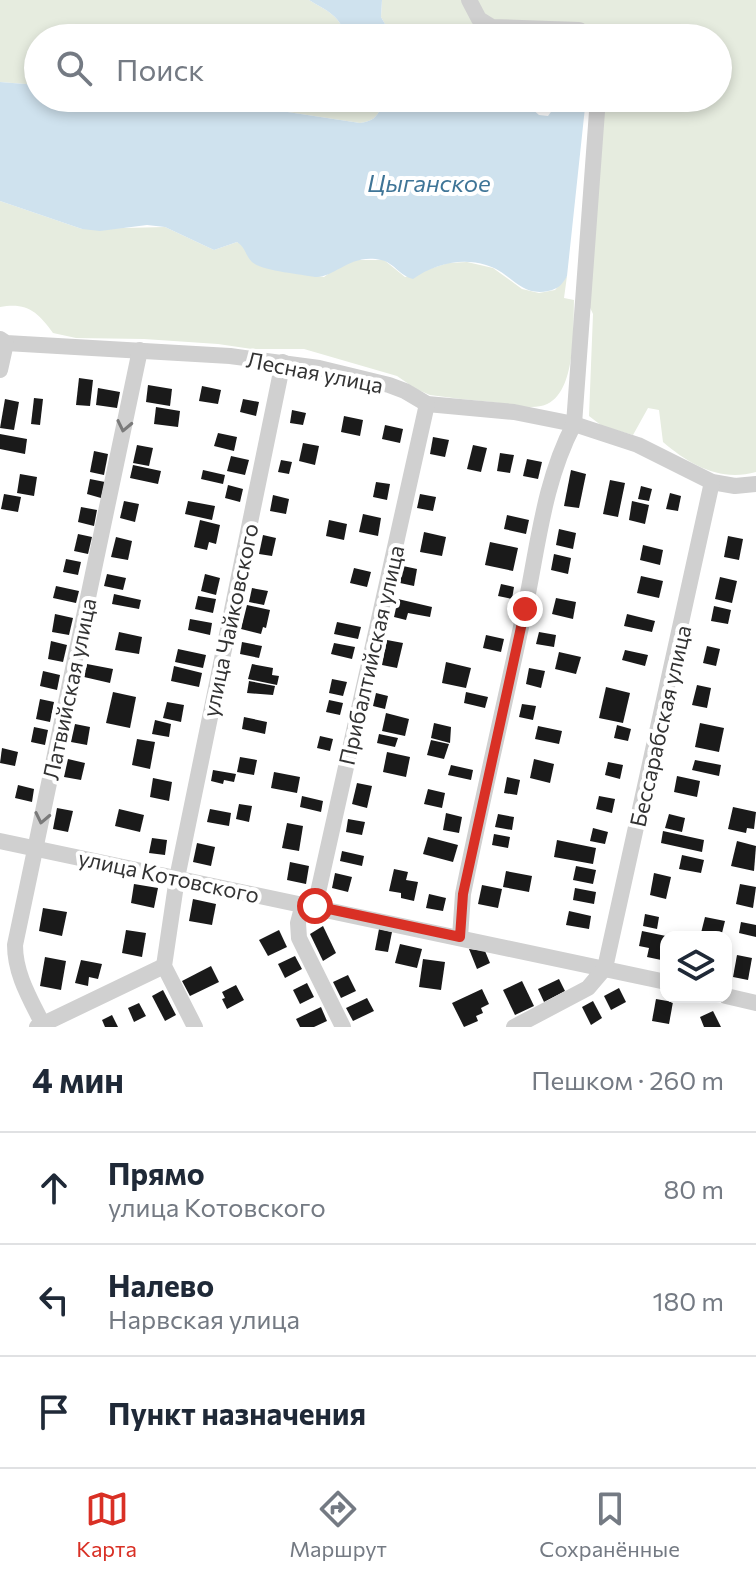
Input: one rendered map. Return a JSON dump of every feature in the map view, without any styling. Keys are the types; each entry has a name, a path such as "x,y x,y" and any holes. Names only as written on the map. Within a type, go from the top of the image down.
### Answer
{"street":[{"path":"469,0 479,19 487,24"},
{"path":"460,937 463,894 549,486 559,454 574,424 597,112"},
{"path":"0,370 3,341"},
{"name":"Лесная улица","path":"3,341 283,362 389,385 427,404 514,412 574,424 638,445 712,482 735,486 756,484"},
{"name":"Латвийская улица","path":"42,1026 15,963 15,945 140,350"},
{"name":"улица Чайковского","path":"164,966 177,878 283,362"},
{"name":"Прибалтийская улица","path":"343,1027 299,938 298,923 309,905 427,404"},
{"name":"Бессарабская улица","path":"605,968 712,482"},
{"name":"улица Котовского","path":"0,841 660,981"},
{"path":"42,1026 164,966 195,1027"},
{"path":"514,1027 588,988 605,968"},
{"path":"732,997 756,1003"}],"shaded area":[{"path":"0,0 309,0 328,11 341,24 24,24 24,84 0,82"},
{"path":"382,0 756,0 756,472 743,475 718,473 684,458 663,442 659,410 648,408 633,435 602,426 589,416 593,314 587,301 602,112 732,112 732,24 385,24 381,17"},
{"path":"288,112 379,112 374,118 360,123"},
{"path":"0,201 82,229 165,227 214,250 237,242 245,247 248,255 280,270 324,277 339,266 357,260 384,260 405,277 448,263 467,262 493,268 522,289 539,293 555,290 567,276 564,298 574,300 573,344 567,377 553,401 541,406 523,407 430,395 397,376 304,349 252,349 144,339 76,338 53,333 42,319 25,307 0,307"}],"water":[{"path":"309,0 382,0 381,17 385,24 341,24 328,11"},
{"name":"Цыганское","path":"0,82 24,84 24,112 288,112 360,123 371,120 379,112 536,112 548,116 551,112 585,112 567,276 557,288 548,291 530,290 495,268 467,262 448,263 413,279 385,261 370,259 315,277 272,270 252,262 237,242 214,250 165,227 147,225 100,231 82,229 0,201"}],"building":[{"path":"79,378 93,380 90,406 76,405"},
{"path":"148,385 172,389 170,406 146,402"},
{"path":"202,386 221,390 218,404 199,401"},
{"path":"98,388 120,392 117,408 96,405"},
{"path":"34,398 43,399 40,425 31,424"},
{"path":"5,399 19,402 14,430 0,428"},
{"path":"243,399 259,402 256,416 240,412"},
{"path":"156,407 180,411 178,427 154,424"},
{"path":"292,410 306,413 303,425 290,423"},
{"path":"344,416 363,420 360,436 341,432"},
{"path":"385,425 403,429 400,443 382,439"},
{"path":"218,433 237,437 234,451 214,446"},
{"path":"0,434 27,439 25,454 0,449"},
{"path":"433,437 449,440 445,457 430,454"},
{"path":"303,443 319,446 315,465 299,461"},
{"path":"137,445 153,448 149,466 133,463"},
{"path":"473,445 487,448 481,472 467,469"},
{"path":"94,451 108,454 104,475 90,472"},
{"path":"500,453 514,455 510,473 497,471"},
{"path":"231,456 249,460 245,475 227,471"},
{"path":"527,459 542,462 538,479 523,476"},
{"path":"281,460 292,462 289,474 278,472"},
{"path":"133,465 161,471 158,484 130,478"},
{"path":"203,470 225,475 223,484 201,479"},
{"path":"571,470 586,474 579,508 564,506"},
{"path":"20,474 37,477 34,496 17,493"},
{"path":"90,479 105,482 101,498 87,494"},
{"path":"610,480 625,483 618,517 603,514"},
{"path":"376,482 390,484 387,500 373,497"},
{"path":"228,485 243,489 240,502 225,498"},
{"path":"641,486 652,489 649,501 638,499"},
{"path":"670,493 681,496 678,511 666,509"},
{"path":"4,494 21,497 18,512 1,509"},
{"path":"420,494 436,497 433,511 417,508"},
{"path":"273,495 289,499 286,514 270,511"},
{"path":"124,501 139,504 135,522 120,518"},
{"path":"188,501 215,506 212,520 185,514"},
{"path":"632,501 649,505 645,524 629,520"},
{"path":"81,507 97,510 94,526 78,522"},
{"path":"363,514 381,518 378,536 359,532"},
{"path":"507,515 529,520 526,534 504,529"},
{"path":"200,520 220,525 216,544 209,542 207,550 194,547"},
{"path":"329,520 347,524 344,540 326,536"},
{"path":"559,529 576,533 573,549 556,545"},
{"path":"424,532 446,537 442,556 420,552"},
{"path":"78,534 92,537 88,554 74,551"},
{"path":"263,535 276,538 272,556 259,554"},
{"path":"728,536 743,539 739,560 724,557"},
{"path":"116,537 132,541 128,560 111,557"},
{"path":"490,542 518,548 513,571 485,565"},
{"path":"643,545 663,550 660,565 640,560"},
{"path":"554,554 571,558 568,574 551,570"},
{"path":"66,559 81,562 78,575 63,572"},
{"path":"403,566 417,569 414,586 400,583"},
{"path":"354,568 371,572 367,587 350,583"},
{"path":"107,574 126,578 123,590 104,586"},
{"path":"205,574 220,578 216,595 201,591"},
{"path":"641,576 663,581 659,598 637,593"},
{"path":"720,577 737,581 732,603 715,599"},
{"path":"501,584 514,587 512,599 498,596"},
{"path":"56,586 79,591 76,603 53,598"},
{"path":"252,588 268,591 264,605 249,602"},
{"path":"114,594 141,600 139,609 112,604"},
{"path":"198,596 216,599 213,613 195,609"},
{"path":"556,598 576,602 573,619 552,614"},
{"path":"398,599 432,607 430,617 408,613 406,620 394,617"},
{"path":"247,605 270,610 266,628 263,627 261,634 241,629"},
{"path":"714,606 731,610 728,624 711,621"},
{"path":"55,614 73,618 69,635 52,632"},
{"path":"627,614 655,621 652,632 624,626"},
{"path":"190,619 212,623 210,635 188,630"},
{"path":"337,622 361,627 358,639 334,634"},
{"path":"119,632 142,637 139,654 115,650"},
{"path":"539,632 556,635 554,647 536,644"},
{"path":"486,635 504,639 501,652 483,648"},
{"path":"387,640 403,643 397,668 382,665"},
{"path":"51,641 67,645 63,662 48,659"},
{"path":"242,642 262,646 259,658 240,654"},
{"path":"334,643 355,647 352,659 331,654"},
{"path":"707,646 720,649 716,666 703,663"},
{"path":"178,649 206,655 203,668 175,662"},
{"path":"625,650 648,655 645,666 622,660"},
{"path":"559,652 581,657 576,674 555,669"},
{"path":"446,662 471,668 466,688 442,683"},
{"path":"87,664 113,669 110,683 84,677"},
{"path":"252,664 273,668 272,675 279,676 277,685 248,679"},
{"path":"174,666 202,673 199,687 171,681"},
{"path":"529,668 545,671 541,688 526,684"},
{"path":"43,671 60,675 57,690 40,686"},
{"path":"332,679 347,682 343,696 329,693"},
{"path":"249,681 275,686 273,695 247,693"},
{"path":"697,685 711,688 707,708 692,705"},
{"path":"606,687 630,693 623,723 599,718"},
{"path":"113,692 136,697 130,728 106,723"},
{"path":"466,692 488,697 485,708 464,703"},
{"path":"376,693 388,696 385,709 373,706"},
{"path":"40,699 54,702 50,722 36,719"},
{"path":"329,700 343,703 340,715 326,712"},
{"path":"167,702 184,705 181,722 163,718"},
{"path":"522,704 536,706 533,720 519,717"},
{"path":"386,713 409,719 405,736 382,731"},
{"path":"244,717 267,722 265,734 242,729"},
{"path":"155,720 171,724 169,737 152,734"},
{"path":"434,723 451,727 450,743 431,738"},
{"path":"700,723 724,728 719,752 695,747"},
{"path":"75,724 90,727 87,745 71,742"},
{"path":"617,725 631,729 628,741 614,738"},
{"path":"538,726 562,731 559,744 535,739"},
{"path":"34,727 48,730 45,745 31,742"},
{"path":"379,734 398,738 395,747 377,743"},
{"path":"320,736 333,739 330,751 317,748"},
{"path":"137,739 155,742 150,769 132,765"},
{"path":"431,740 449,744 444,759 427,755"},
{"path":"2,748 18,752 15,766 0,763"},
{"path":"387,752 410,757 406,777 383,772"},
{"path":"240,757 257,760 254,775 237,772"},
{"path":"68,759 85,763 81,780 64,777"},
{"path":"534,759 554,764 550,783 530,778"},
{"path":"695,760 721,765 719,776 692,770"},
{"path":"608,762 623,765 620,779 605,775"},
{"path":"451,765 473,770 471,780 448,775"},
{"path":"213,770 236,774 234,782 224,780 223,784 211,781"},
{"path":"274,772 300,777 297,793 271,788"},
{"path":"677,776 700,781 697,797 674,792"},
{"path":"507,777 520,780 517,795 504,793"},
{"path":"153,778 172,782 169,801 150,797"},
{"path":"357,783 372,786 367,808 352,804"},
{"path":"18,785 34,789 32,802 15,798"},
{"path":"428,789 445,793 442,808 424,804"},
{"path":"302,796 323,801 321,812 300,807"},
{"path":"599,796 615,799 612,813 596,809"},
{"path":"239,804 252,806 249,822 236,819"},
{"path":"733,807 756,812 754,829 747,828 746,833 728,829"},
{"path":"57,808 73,811 68,832 53,829"},
{"path":"119,809 144,815 140,832 115,826"},
{"path":"210,809 231,813 229,826 207,822"},
{"path":"446,813 462,817 459,833 443,830"},
{"path":"498,814 514,817 512,830 495,827"},
{"path":"669,814 685,818 682,832 665,828"},
{"path":"348,819 365,822 362,835 346,832"},
{"path":"287,823 303,826 299,851 282,848"},
{"path":"593,828 608,832 605,844 590,841"},
{"path":"663,831 704,840 702,852 661,843"},
{"path":"494,834 510,837 508,848 492,845"},
{"path":"428,837 458,845 453,862 423,854"},
{"path":"152,838 167,840 165,855 149,853"},
{"path":"557,840 596,848 593,864 554,857"},
{"path":"737,841 756,846 754,871 731,866"},
{"path":"197,843 215,847 211,866 193,862"},
{"path":"342,851 364,856 362,866 340,861"},
{"path":"682,855 704,860 701,873 679,869"},
{"path":"290,862 309,866 306,884 287,880"},
{"path":"576,866 596,870 593,884 573,880"},
{"path":"394,869 408,872 406,880 418,882 414,901 401,898 401,893 389,891"},
{"path":"506,871 532,876 529,892 503,887"},
{"path":"335,873 352,877 348,892 332,888"},
{"path":"654,873 671,877 666,899 650,895"},
{"path":"134,884 158,888 154,908 131,903"},
{"path":"740,884 756,887 753,908 736,904"},
{"path":"482,885 502,889 498,908 478,904"},
{"path":"575,888 596,892 594,904 573,900"},
{"path":"429,894 446,898 443,911 426,908"},
{"path":"193,899 216,904 212,925 189,921"},
{"path":"43,908 67,912 62,936 39,931"},
{"path":"569,911 591,916 589,929 566,925"},
{"path":"645,914 659,917 657,929 643,926"},
{"path":"705,917 725,921 722,931 702,931"},
{"path":"741,922 756,925 756,937 739,933"},
{"path":"323,926 336,953 323,961 310,934"},
{"path":"379,929 392,932 388,952 375,950"},
{"path":"126,930 146,933 142,957 122,953"},
{"path":"279,930 287,947 268,956 259,940"},
{"path":"642,931 660,935 660,960 647,957 649,948 639,946"},
{"path":"400,944 422,949 417,968 395,963"},
{"path":"469,949 485,951 490,963 477,969"},
{"path":"737,955 752,958 748,980 733,977"},
{"path":"295,956 302,969 285,978 278,964"},
{"path":"45,957 66,961 61,990 40,986"},
{"path":"423,959 445,962 441,990 419,987"},
{"path":"81,960 102,964 98,979 89,977 88,986 75,983"},
{"path":"211,966 219,982 190,996 182,981"},
{"path":"348,975 356,991 341,998 333,982"},
{"path":"559,979 565,991 544,1002 538,989"},
{"path":"522,981 534,1006 515,1015 503,990"},
{"path":"307,983 314,997 300,1004 293,990"},
{"path":"236,985 244,1000 227,1009 222,992"},
{"path":"619,988 626,1002 611,1010 604,996"},
{"path":"482,989 489,1004 481,1008 483,1013 476,1016 478,1021 464,1027 452,1003"},
{"path":"163,990 176,1015 165,1021 152,996"},
{"path":"367,998 374,1011 353,1021 346,1008"},
{"path":"656,999 660,1003 673,1003 669,1024 652,1021"},
{"path":"593,1001 602,1018 591,1025 582,1007"},
{"path":"139,1003 146,1016 134,1022 128,1008"},
{"path":"321,1007 327,1021 314,1027 300,1027 296,1019"},
{"path":"713,1011 721,1027 704,1027 700,1017"},
{"path":"112,1015 118,1027 105,1027 102,1020"}],"route":[{"path":"315,906 460,937 463,894 525,609"}]}
